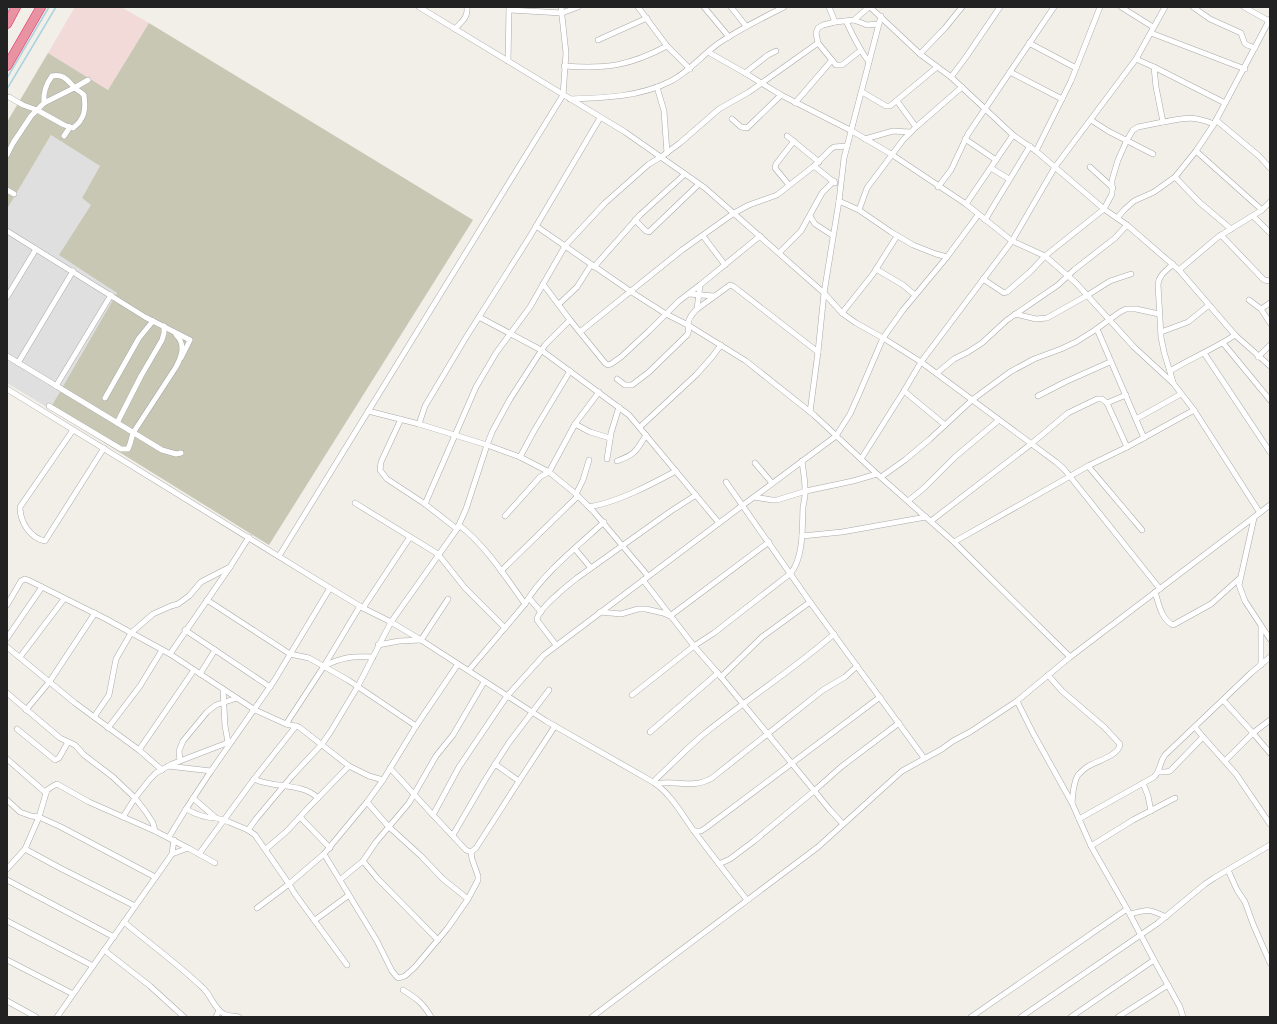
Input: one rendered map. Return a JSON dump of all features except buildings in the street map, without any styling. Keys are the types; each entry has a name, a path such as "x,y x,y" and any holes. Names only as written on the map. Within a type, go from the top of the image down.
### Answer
{"highway":[{"path":"7,24 16,7"},
{"path":"7,66 41,7"}],"street":[{"path":"419,7 508,60 563,96 626,132 699,184 824,293 842,313 856,323 922,362 1060,465 1160,588"},
{"path":"454,29 466,17 468,13 467,7"},
{"path":"508,60 509,8 561,10 578,7"},
{"path":"638,7 667,46 690,69"},
{"path":"704,7 729,37"},
{"path":"731,7 746,26"},
{"path":"569,99 614,97 657,87 671,81 690,69 720,42 746,26 784,7"},
{"path":"829,7 835,22"},
{"path":"854,20 870,7 881,16 920,54 951,77 1013,135 1030,146 1055,166 1104,209 1127,225 1173,264 1235,335 1258,357 1270,366"},
{"path":"951,77 1000,7"},
{"path":"938,186 951,170 965,139 1054,7"},
{"path":"1036,151 1076,68 1100,7"},
{"path":"1121,7 1153,27"},
{"path":"861,459 922,362 1012,241 1055,166 1136,59 1165,7"},
{"path":"1193,7 1210,19 1241,33 1244,44 1255,48"},
{"path":"1117,218 1130,204 1154,192 1175,177 1196,151 1215,122 1270,20 1244,7"},
{"path":"920,54 945,28 958,8"},
{"path":"278,556 563,96 566,53 561,10"},
{"path":"810,412 824,293 832,235 839,201 844,158 881,16"},
{"path":"598,40 647,18"},
{"path":"860,51 848,61 839,66 836,65 818,43 816,33 818,28 835,22 854,20 867,25 878,24"},
{"path":"846,21 860,51 869,62"},
{"path":"1151,33 1244,69"},
{"path":"425,504 479,381 496,353 530,307 565,246 588,220 649,164 680,143 719,109 761,83 818,43"},
{"path":"1029,43 1076,68"},
{"path":"564,66 598,67 628,63 667,46"},
{"path":"745,73 768,55 776,51"},
{"path":"708,52 795,103 852,131 891,154 966,204 1012,241 1045,256 1088,295 1134,347 1173,383 1194,410 1260,513"},
{"path":"1136,59 1225,103"},
{"path":"795,103 832,60"},
{"path":"862,92 886,106 890,106 938,67"},
{"path":"1154,67 1156,87 1163,122"},
{"path":"1010,72 1062,99"},
{"path":"9,97 73,128 82,120 84,95 74,88 71,82 56,74 52,76 44,91 44,103"},
{"path":"7,155 31,116 44,103 88,80"},
{"path":"657,87 664,111 667,153"},
{"path":"859,210 867,188 891,154 916,126 962,87"},
{"path":"732,119 741,127 748,128 781,95"},
{"path":"897,101 916,126"},
{"path":"983,279 1004,293 1011,289 1045,256 1104,209 1110,198 1114,171 1127,140 1133,130 1138,127 1194,117 1215,122 1259,156 1270,168"},
{"path":"419,424 426,406 478,317 536,226 600,118"},
{"path":"1091,120 1108,131 1153,154"},
{"path":"64,136 70,127"},
{"path":"865,139 893,131 910,132"},
{"path":"966,204 1013,135"},
{"path":"787,136 819,162"},
{"path":"965,139 996,160"},
{"path":"790,185 775,168 776,164 794,141"},
{"path":"580,332 682,250 734,213 749,205 777,195 819,162 831,149 834,147 847,146"},
{"path":"985,220 1030,146"},
{"path":"1196,151 1262,210"},
{"path":"814,166 840,188"},
{"path":"1090,167 1112,188"},
{"path":"991,168 1009,179"},
{"path":"558,304 577,287 593,266 635,220 685,174"},
{"path":"1175,177 1198,202 1231,229"},
{"path":"778,252 801,231 822,193 834,182"},
{"path":"635,220 649,232 699,184"},
{"path":"7,190 14,194"},
{"path":"839,201 859,210 913,246 947,257"},
{"path":"1179,270 1221,235 1262,210 1270,202"},
{"path":"433,815 459,767 507,696 544,655 836,436 853,407 883,338 978,215"},
{"path":"810,216 815,224 832,235"},
{"path":"1253,216 1270,233"},
{"path":"937,374 954,359 982,343 1000,325 1058,285 1074,270 1109,244 1127,225"},
{"path":"536,226 630,291 746,361 810,412 954,542 1070,657"},
{"path":"7,231 153,321 190,340 176,367 133,433 128,449 121,449 49,406"},
{"path":"1221,235 1264,280 1270,281"},
{"path":"703,236 725,265"},
{"path":"543,284 570,320 608,365 621,357 679,301 760,236"},
{"path":"842,313 876,269 897,236"},
{"path":"7,297 36,249"},
{"path":"1173,264 1158,281 1161,332 1164,352 1173,383"},
{"path":"876,269 903,285 915,295"},
{"path":"18,363 73,271"},
{"path":"1015,314 1036,319 1047,318 1110,281 1131,274"},
{"path":"697,308 700,285"},
{"path":"617,379 622,384 627,386 636,382 685,338 689,332 688,325 690,318 697,308 728,286 733,286 818,352"},
{"path":"689,294 714,296"},
{"path":"56,386 111,295"},
{"path":"1250,300 1261,309 1270,323"},
{"path":"1261,309 1270,303"},
{"path":"1161,332 1188,322 1209,304"},
{"path":"754,497 777,500 806,491 854,482 879,475 905,460 972,400 1010,372 1034,359 1076,342 1126,309 1136,309 1159,314"},
{"path":"478,317 541,350 629,415 719,523"},
{"path":"248,830 284,786 322,744 358,686 391,622 458,527 466,509 492,432 510,399 541,350 570,320"},
{"path":"104,398 140,338 153,321"},
{"path":"117,423 141,376 162,340 164,326"},
{"path":"1097,329 1144,438"},
{"path":"173,331 180,339 183,348 181,358"},
{"path":"1170,371 1188,360 1224,343 1235,335"},
{"path":"1224,343 1270,400"},
{"path":"640,427 696,375 721,345"},
{"path":"1258,357 1270,345"},
{"path":"1204,353 1270,452"},
{"path":"7,356 162,450 176,454 181,453"},
{"path":"1038,396 1110,362"},
{"path":"520,457 570,371"},
{"path":"7,389 330,588 421,640 532,712 655,783 670,796 694,831 747,900"},
{"path":"904,391 945,425"},
{"path":"505,516 540,477 549,472 575,424 599,392"},
{"path":"1136,419 1181,394"},
{"path":"1107,403 1126,396"},
{"path":"931,521 1031,444 1060,419 1076,408 1097,399 1102,399 1107,403 1127,447"},
{"path":"607,459 613,424 619,407"},
{"path":"954,542 1088,466 1127,447 1194,410"},
{"path":"368,411 402,419 487,445 520,457 549,472 577,495 604,522 622,546 648,576"},
{"path":"402,419 381,462 380,470 387,478 470,535 486,552 525,604"},
{"path":"908,500 924,488 955,457 999,420"},
{"path":"575,424 590,432 610,438"},
{"path":"73,430 20,507 26,528 40,540 45,540 104,448"},
{"path":"617,461 629,457 634,453 646,435"},
{"path":"501,571 577,495 589,460"},
{"path":"632,695 791,573 796,563 802,536 803,505 806,491 802,461"},
{"path":"755,463 772,483"},
{"path":"1088,466 1142,530"},
{"path":"589,507 616,500 676,471"},
{"path":"726,482 810,602 924,758"},
{"path":"556,645 537,620 537,617 541,612 565,587 671,511 696,496"},
{"path":"356,503 438,554 465,588 505,628"},
{"path":"592,1017 818,847 902,771 953,740 970,732 1017,701 1070,657 1270,505"},
{"path":"802,536 842,532 926,516"},
{"path":"1254,518 1239,585 1240,591 1270,639"},
{"path":"469,670 525,604 544,579 604,522"},
{"path":"170,654 249,537"},
{"path":"286,724 362,607 410,537"},
{"path":"670,616 769,542"},
{"path":"575,549 591,568"},
{"path":"94,717 109,695 116,659 131,632 153,614 178,604 193,593 201,582 230,567"},
{"path":"1155,592 1160,610 1171,625 1173,625 1211,604 1240,578"},
{"path":"7,604 22,580 28,580 95,613 170,654 255,710 286,724 305,730 349,766 369,776 382,780"},
{"path":"643,580 694,646 720,675 814,791 843,824"},
{"path":"7,638 42,587"},
{"path":"172,854 172,839 181,817 192,798 230,742 255,710 330,588"},
{"path":"529,598 541,612"},
{"path":"20,657 64,599"},
{"path":"421,640 448,599"},
{"path":"207,600 290,654 309,658 358,686 416,726"},
{"path":"650,732 720,675 762,637 810,602"},
{"path":"600,612 621,614 638,609 646,609 670,616"},
{"path":"26,710 50,681 95,613"},
{"path":"1261,665 1262,627"},
{"path":"186,630 270,687"},
{"path":"655,783 704,734 766,686 798,665 834,634"},
{"path":"378,645 410,639 421,640"},
{"path":"7,647 108,728 139,750 162,770"},
{"path":"108,728 140,686 162,650"},
{"path":"200,674 216,650"},
{"path":"324,666 336,660 348,657 372,657"},
{"path":"1080,819 1154,777 1158,772 1162,759 1165,755 1270,657"},
{"path":"257,908 289,884 330,848 367,802 458,664"},
{"path":"655,783 693,784 707,781 718,774 823,690 845,677 858,666"},
{"path":"139,750 194,670"},
{"path":"1048,675 1062,691 1104,727 1120,744 1119,749 1115,753 1086,767 1078,776 1074,784 1072,803"},
{"path":"341,879 363,861 388,826 401,813 414,795 436,756 453,735 484,682"},
{"path":"223,689 225,726 230,742"},
{"path":"453,835 495,764 549,690"},
{"path":"7,693 60,738 75,745 84,755 113,777 135,798 149,816 155,831"},
{"path":"694,831 701,831 707,827 880,697"},
{"path":"180,761 179,752 183,741 207,712 216,705 237,698"},
{"path":"1223,700 1254,733 1270,753"},
{"path":"1017,701 1072,803 1091,846 1130,914 1180,1007 1183,1017"},
{"path":"1225,761 1270,720"},
{"path":"719,864 730,859 814,791 841,767 899,723"},
{"path":"199,854 254,779 296,726"},
{"path":"470,852 476,848 556,726"},
{"path":"1195,727 1225,761 1254,799 1270,824"},
{"path":"17,729 55,760 58,758 68,742"},
{"path":"1158,772 1166,772 1170,770 1203,737"},
{"path":"123,817 135,798 150,779 162,770 180,761 230,742"},
{"path":"7,759 46,793"},
{"path":"495,764 519,781"},
{"path":"168,766 211,771"},
{"path":"266,849 287,831 349,766"},
{"path":"324,854 341,879 377,941 392,971 398,978 402,978 410,972 447,929 468,899 478,880 478,876 470,852 466,850 390,768"},
{"path":"254,779 267,784 306,790 318,798"},
{"path":"1143,783 1148,796 1151,811"},
{"path":"7,869 25,849 39,817 46,793 53,786 59,785 89,802 172,839 215,863"},
{"path":"192,798 216,818"},
{"path":"1091,846 1134,820 1175,798"},
{"path":"7,800 20,812 39,817 61,827 155,877"},
{"path":"367,802 388,826 421,856 446,882 468,899"},
{"path":"186,809 194,814 229,822 248,830 258,838 295,894 347,965"},
{"path":"181,817 194,814"},
{"path":"300,817 330,848"},
{"path":"1021,1017 1158,923 1205,884 1270,845"},
{"path":"57,1017 172,854 188,848"},
{"path":"25,849 135,906"},
{"path":"363,861 377,878 438,940"},
{"path":"1228,870 1237,890 1245,902 1270,963"},
{"path":"9,882 114,937"},
{"path":"315,920 349,895"},
{"path":"970,1017 1127,909"},
{"path":"1130,914 1150,910 1166,917"},
{"path":"1157,913 1158,923"},
{"path":"7,921 93,966"},
{"path":"124,922 205,989 219,1010 226,1015 235,1015 239,1017"},
{"path":"104,950 150,986 184,1017"},
{"path":"7,960 73,994"},
{"path":"1071,1017 1154,960"},
{"path":"1118,1017 1168,985"},
{"path":"403,990 419,1000 424,1005 431,1017"},
{"path":"7,1002 36,1017"},
{"path":"216,1017 219,1010"}],"shaded area":[{"path":"75,7 121,7 149,23 108,90 48,53"},
{"path":"149,23 473,220 269,545 50,409 117,293 59,255 91,205 82,198 100,166 51,135 7,209 7,122 48,53 108,90"},
{"path":"51,135 100,166 82,198 92,204 121,292 50,409 7,383 7,209"}],"waterway":[{"path":"7,11 9,7"},
{"path":"7,78 49,7"},
{"path":"7,89 56,7"}]}
